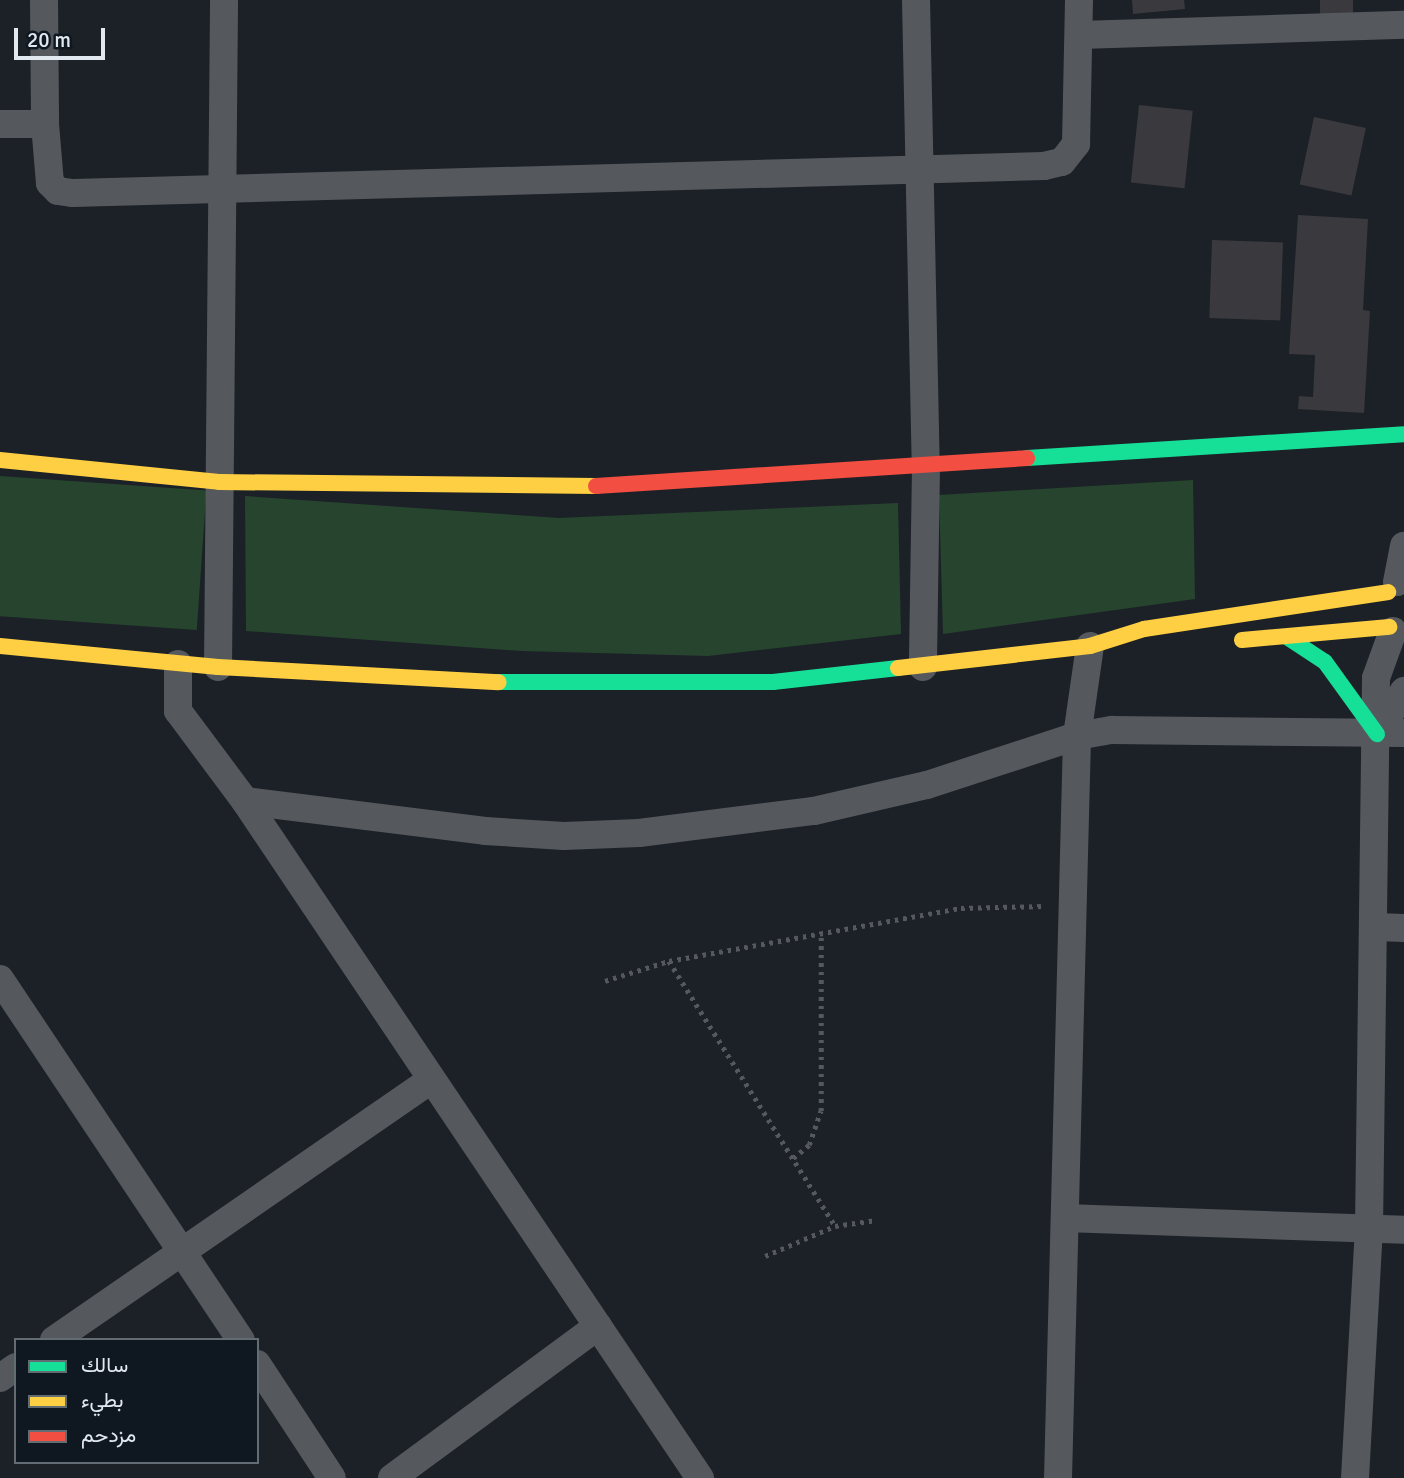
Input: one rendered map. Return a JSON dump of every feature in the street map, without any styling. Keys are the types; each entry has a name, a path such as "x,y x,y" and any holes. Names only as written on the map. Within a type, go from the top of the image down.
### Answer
{"main road":[{"path":"0,460 219,482 465,481 602,486 926,468 1404,434"},
{"path":"1090,646 1144,629 1396,584"},
{"path":"1223,642 1395,633 1384,610 1396,584"},
{"path":"1287,637 1325,662 1391,734"},
{"path":"0,646 218,667 554,685 773,682 1090,646 1147,648"}],"street":[{"path":"44,0 45,124 50,183 58,191 226,191 1044,166 1071,155 1079,128 1079,0"},
{"path":"218,667 219,482 226,191 224,0"},
{"path":"916,0 926,468 923,667"},
{"path":"1080,35 1404,25"},
{"path":"0,124 45,124"},
{"path":"1396,584 1404,546"},
{"path":"1355,1478 1390,928 1391,734 1376,678 1395,633"},
{"path":"1058,1478 1075,905 1077,736 1090,646"},
{"path":"178,664 178,711 245,802 429,1081 700,1478"},
{"path":"1391,734 1404,691"},
{"path":"245,802 485,831 564,836 639,833 814,811 972,773 1077,736 1112,730 1391,734"},
{"path":"0,979 240,1338"},
{"path":"57,1338 181,1249 429,1081"},
{"path":"1065,1218 1404,1230"},
{"path":"392,1478 598,1326"},
{"path":"259,1367 332,1478"}],"path":[{"path":"605,981 668,961 961,908 1075,905"},
{"path":"793,1158 809,1145 821,1111 821,934"},
{"path":"668,961 835,1226"},
{"path":"765,1256 835,1226 877,1220"}],"green space":[{"path":"0,476 206,490 197,630 0,616"},
{"path":"1193,480 1195,599 943,634 939,495"},
{"path":"245,496 559,518 898,503 901,634 708,656 522,651 246,631"}],"building":[{"path":"1132,0 1184,0 1185,9 1133,14"},
{"path":"1320,0 1353,0 1353,20 1320,20"},
{"path":"1139,105 1193,111 1185,188 1131,183"},
{"path":"1314,117 1366,128 1351,196 1300,184"},
{"path":"1298,215 1368,219 1363,310 1370,311 1364,413 1298,409 1299,396 1313,397 1315,355 1289,354"},
{"path":"1212,240 1283,242 1280,320 1209,318"}],"traffic: fast":[{"path":"1027,458 1404,434"},
{"path":"1287,637 1325,662 1377,734"},
{"path":"499,682 773,682 898,668"}],"traffic: slow":[{"path":"0,460 219,482 596,486"},
{"path":"898,668 1090,646 1144,629 1388,592"},
{"path":"1242,640 1389,627"},
{"path":"0,646 218,667 499,682"}],"traffic: jam":[{"path":"596,486 1027,458"}]}
